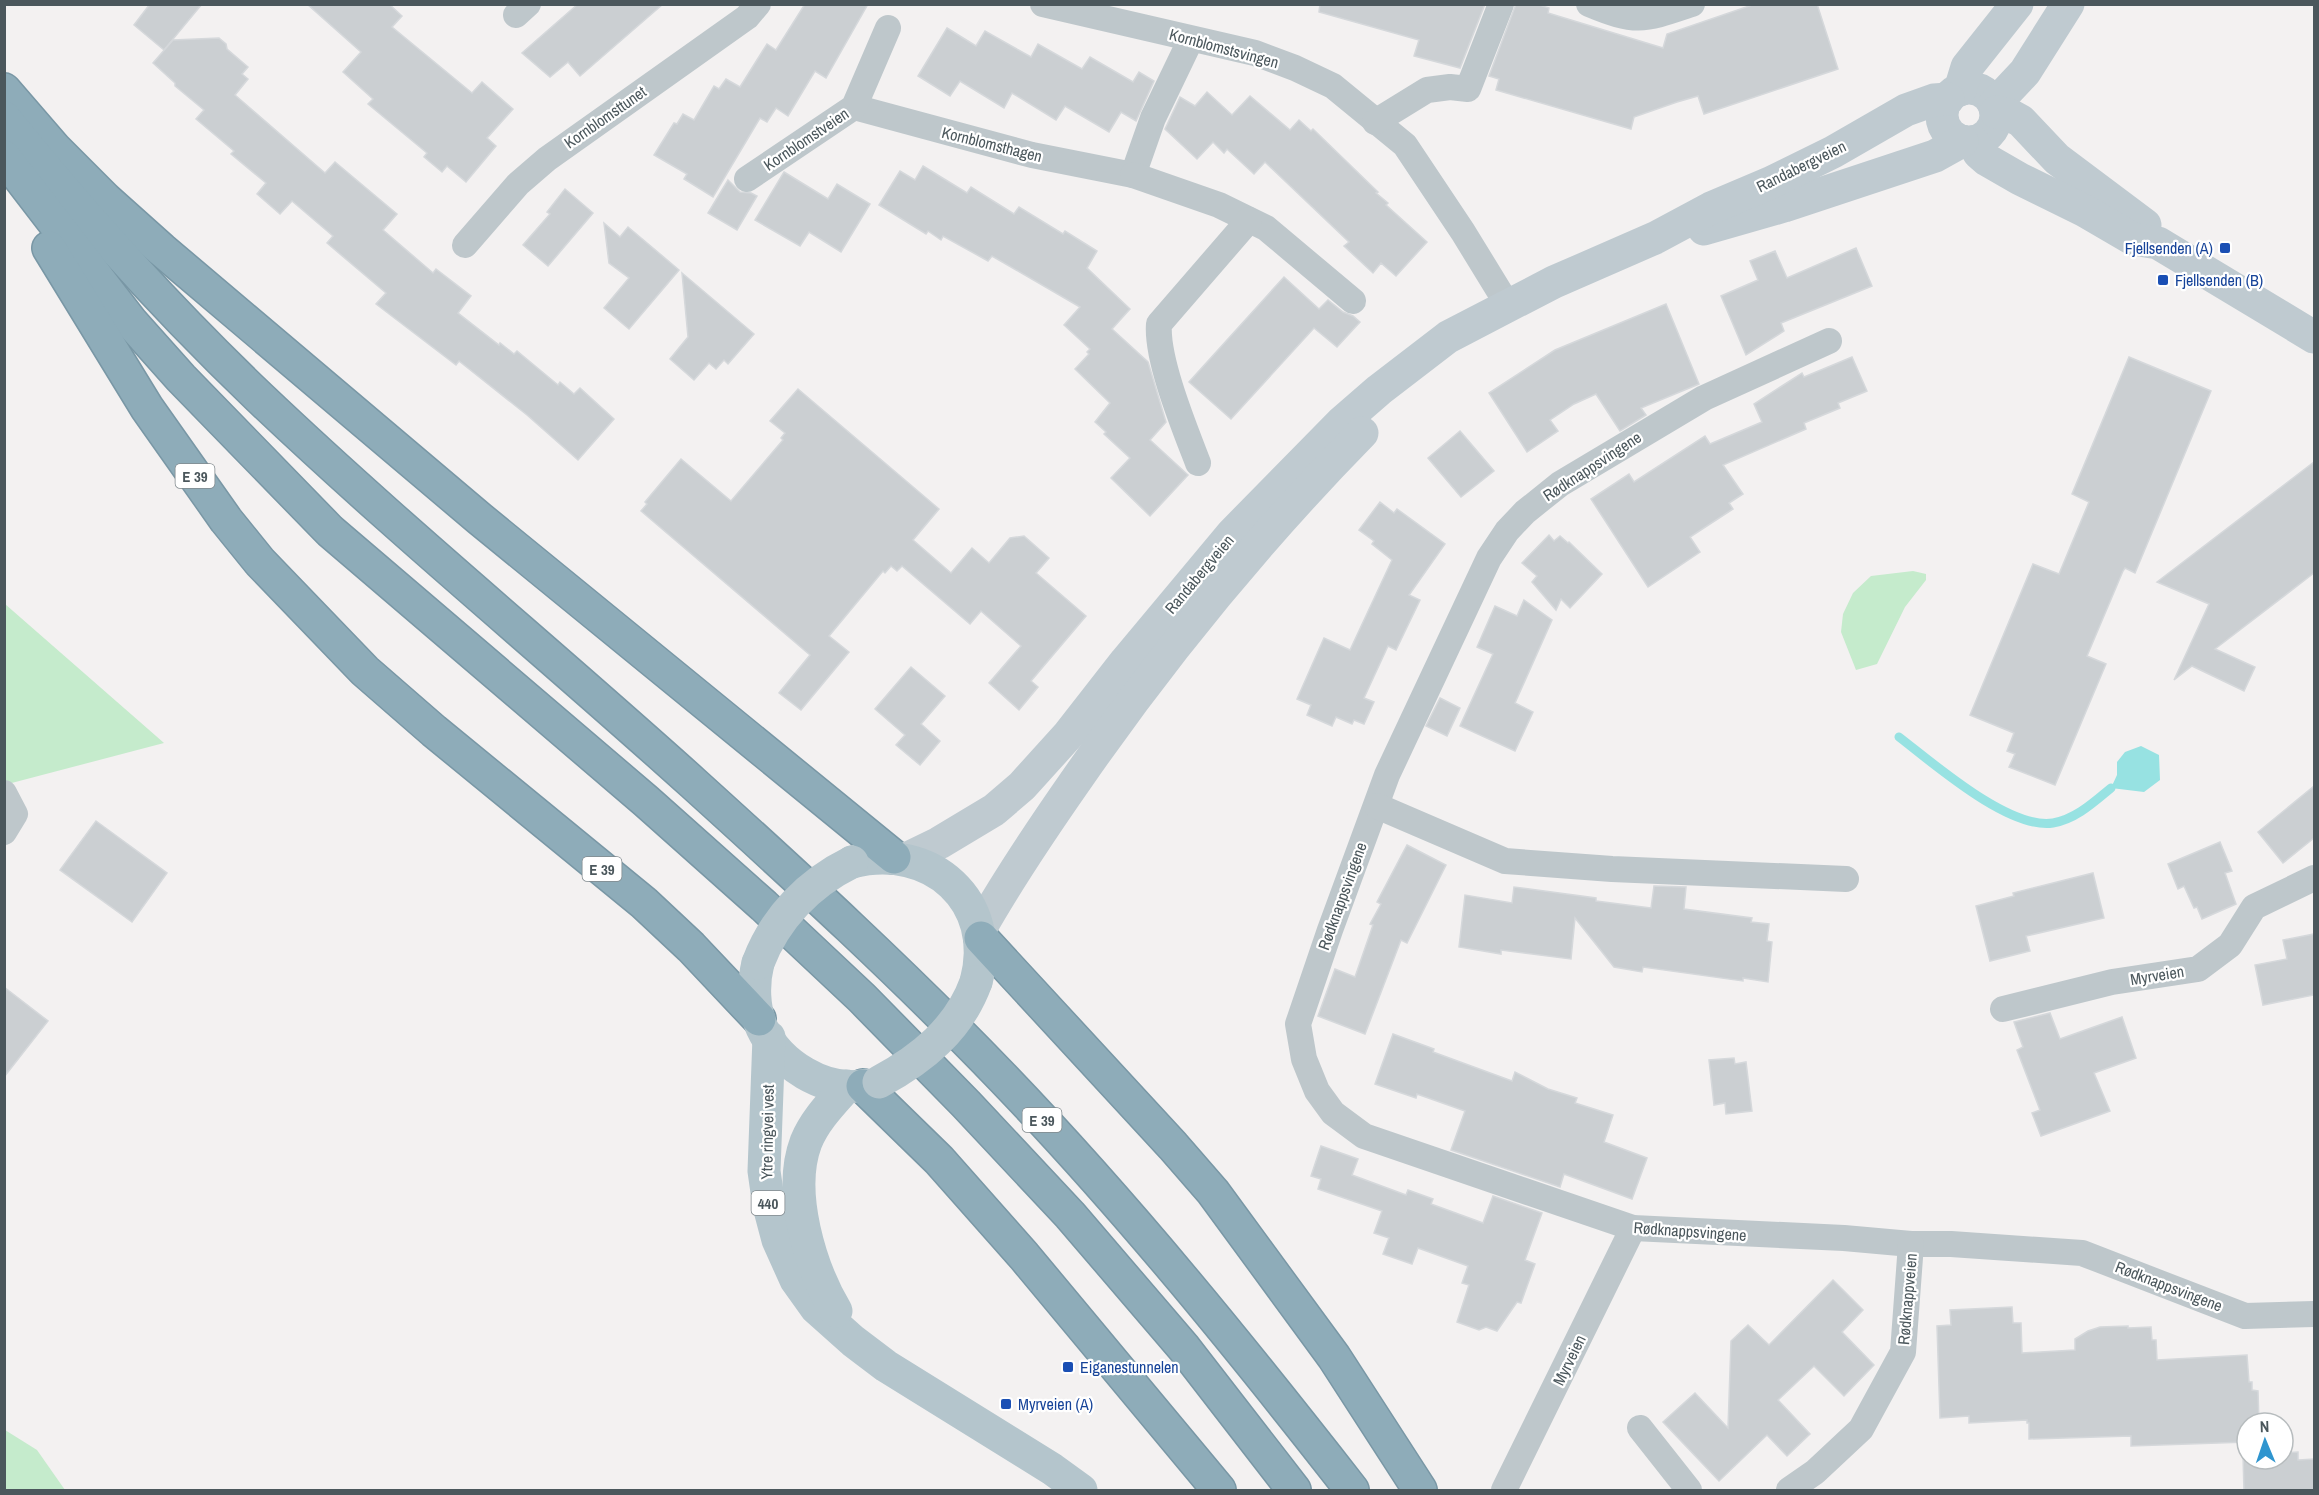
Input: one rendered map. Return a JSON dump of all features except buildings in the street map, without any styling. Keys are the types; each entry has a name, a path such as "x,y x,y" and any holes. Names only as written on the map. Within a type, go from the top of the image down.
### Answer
{"highway":[{"path":"4,90 55,149 105,200 171,258 480,519 900,858"},
{"name":"E 39","path":"4,118 118,252 256,394 694,784 894,969 1002,1077 1101,1184 1218,1322 1352,1491"},
{"name":"E 39","path":"4,157 138,330 196,394 330,531 646,801 764,906 862,998 1070,1215 1184,1348 1294,1491"},
{"name":"E 39","path":"4,182 64,269 147,408 226,520 260,562 364,671 644,903 691,947 764,1028"},
{"path":"980,934 1213,1192 1282,1283 1334,1357 1420,1491"},
{"path":"863,1085 939,1160 1017,1247 1219,1491"}],"main road":[{"path":"2017,4 1967,67 1954,95 1943,108 1942,119 1952,136 1967,142 1988,160 2020,179 2085,211 2133,239 2158,243 2314,337"},
{"path":"1967,142 1984,138 1992,129 1995,108 2025,72 2067,4"},
{"path":"1954,95 1970,88 1980,91 1988,97 1995,108 2021,121 2057,159 2143,223 2158,243"},
{"name":"Randabergveien","path":"900,858 939,843 994,810 1022,786 1069,734 1126,661 1232,534 1341,423 1379,390 1448,337 1586,267 1655,238 1711,208 1770,183 1833,152 1906,110 1954,95"},
{"name":"Randabergveien","path":"1655,238 1719,226 1935,156 1967,142"},
{"name":"Randabergveien","path":"980,934 1034,839 1145,683 1253,552 1390,404 1509,308"},
{"name":"440","path":"764,1028 755,995 758,963 770,934 797,901 824,878 852,862 868,858 900,858 920,864 947,880 967,903 980,934 981,956 976,982 965,1007 940,1038 909,1065 863,1085"},
{"path":"764,1028 786,1060 797,1068 820,1080 863,1085"},
{"name":"Ytre ringvei vest","path":"764,1028 764,1171 769,1206 778,1240 796,1280 816,1308 853,1341 886,1366 1052,1469 1081,1491"},
{"name":"Ytre ringvei vest","path":"853,1341 825,1292 809,1249 799,1184 801,1158 816,1123 863,1085"}],"street":[{"name":"Kornblomsttunet","path":"465,245 518,183 547,159 747,17 758,4"},
{"name":"Kornblomstsvingen","path":"1043,4 1255,53 1333,86 1405,145 1463,232 1509,308"},
{"path":"1375,122 1426,90 1450,87 1468,89 1501,4"},
{"path":"1589,4 1625,18 1643,19 1692,4"},
{"name":"Kornblomstveien","path":"747,179 854,107 888,28"},
{"path":"1133,175 1153,118 1191,39"},
{"name":"Kornblomsthagen","path":"854,107 1032,155 1133,175 1219,205 1266,228 1353,301"},
{"path":"1198,463 1163,358 1158,338 1159,324 1249,220"},
{"name":"Rødknappsvingene","path":"1829,341 1704,398 1560,484 1525,512 1507,531 1490,558 1388,775 1330,930 1298,1024 1304,1059 1317,1091 1333,1113 1365,1136 1633,1228 2082,1253 2246,1316 2314,1314"},
{"path":"4,793 15,814 4,832"},
{"path":"1377,806 1505,861 1612,869 1846,879"},
{"name":"Myrveien","path":"2003,1009 2112,982 2198,969 2230,945 2254,907 2314,878"},
{"name":"Myrveien","path":"1504,1491 1633,1228"},
{"name":"Rødknappveien","path":"1789,1491 1815,1473 1861,1429 1903,1352 1911,1244"},
{"path":"1640,1428 1689,1491"}],"green space":[{"path":"1913,571 1926,574 1926,580 1905,607 1877,664 1856,670 1841,632 1843,614 1853,593 1871,576"},
{"path":"5,604 164,743 4,785"},
{"path":"5,1430 37,1450 65,1490 5,1490"}],"water":[{"path":"2141,746 2159,755 2160,780 2144,792 2111,788 2117,775 2117,762 2125,752"}],"waterway":[{"path":"1899,737 1951,777 1994,806 2035,822 2053,823 2069,818 2111,788"}],"place":[{"name":"Fjellsenden (A)","path":"2225,248"},
{"name":"Fjellsenden (B)","path":"2163,280"},
{"name":"Eiganestunnelen","path":"1068,1367"},
{"name":"Myrveien (A)","path":"1006,1404"}]}
